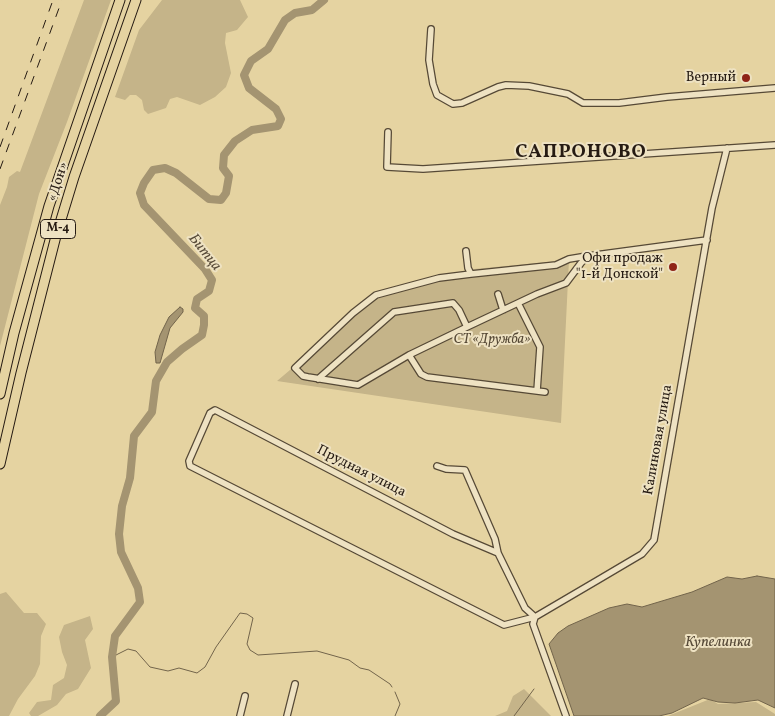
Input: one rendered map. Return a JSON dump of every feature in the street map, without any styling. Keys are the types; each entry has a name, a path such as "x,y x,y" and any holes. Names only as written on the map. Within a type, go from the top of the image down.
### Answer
{"highway":[{"name":"«Дон»","path":"0,394 14,333 48,206 120,0"},
{"name":"«Дон»","path":"0,464 56,236 74,177 136,0"}],"street":[{"path":"431,29 429,60 433,84 437,95 453,104 462,104 506,85 529,86 568,94 583,103 619,103 775,88"},
{"path":"388,132 388,167 423,169 775,144"},
{"name":"Калиновая улица","path":"215,410 210,413 202,429 188,461 190,466 504,625 535,616 642,554 650,547 654,540 707,240 727,148"},
{"path":"588,256 581,262 566,283 466,327 409,355 358,385 303,376 295,368 370,299 386,292 450,276 556,265 569,259 588,256 707,240"},
{"path":"466,251 468,268 471,274"},
{"path":"498,294 504,310"},
{"path":"318,379 394,312 453,302 466,327"},
{"path":"518,303 540,347 537,391"},
{"path":"409,355 421,374 428,377 544,392"},
{"name":"Прудная улица","path":"215,410 454,534 498,553"},
{"path":"437,466 446,469 465,470 495,539 498,553 526,608 535,616 533,624 566,716"},
{"path":"287,716 295,684"},
{"path":"240,716 245,696"}],"green space":[{"path":"84,0 111,0 39,194 0,346 0,205 9,177 17,171 20,172"},
{"path":"162,0 240,0 248,17 237,30 226,33 225,43 231,73 226,87 215,97 200,105 177,97 170,99 166,108 148,114 144,110 142,100 136,95 130,95 125,100 115,97 139,30"},
{"name":"СТ «Дружба»","path":"569,260 561,423 277,381 376,297 434,278 474,269"},
{"path":"6,592 24,613 37,613 46,624 41,636 40,664 35,676 18,699 9,716 0,716 0,594"},
{"path":"90,616 93,629 85,640 91,668 78,689 66,694 57,705 38,716 31,716 29,713 37,702 51,700 53,685 64,678 67,665 59,637 64,625"},
{"path":"524,689 551,716 495,716 507,711 513,696"},
{"path":"710,699 718,704 756,702 775,714 775,716 668,716"}],"water":[{"path":"180,307 183,309 183,312 170,328 160,363 156,363 155,352 160,335 169,317"},
{"name":"Купелинка","path":"757,576 775,579 775,708 758,700 735,703 718,702 703,698 672,713 659,716 574,716 549,644 558,633 568,626 609,608 627,604 642,607 692,592 727,577 742,579"}],"waterway":[{"name":"Битца","path":"100,716 116,701 112,657 115,636 140,602 138,588 121,552 119,534 122,506 130,478 134,436 152,412 156,381 167,362 202,335 204,316 195,308 197,299 209,291 212,280 205,269 144,205 140,193 153,170 165,168 176,173 209,199 221,200 226,193 229,176 223,168 224,155 235,141 252,130 278,126 281,119 276,109 249,88 244,75 251,61 268,49 285,20 295,13 312,10 324,0"},
{"name":"Купелинка","path":"112,657 128,649 136,651 150,667 168,671 179,668 197,673 205,667 216,647 240,613 247,614 253,618 247,644 250,650 258,655 317,651 349,660 360,668 369,670 392,687"},
{"name":"Купелинка","path":"514,716 534,689"},
{"name":"Купелинка","path":"395,692 400,704 395,716"}],"railway":[{"path":"0,147 53,0"},
{"path":"0,169 62,0"}],"place":[{"name":"Верный","path":"746,78"},
{"name":"Офи продаж \"1-й Донской\"","path":"673,267"}],"district":[{"name":"САПРОНОВО","path":"581,154"}]}
